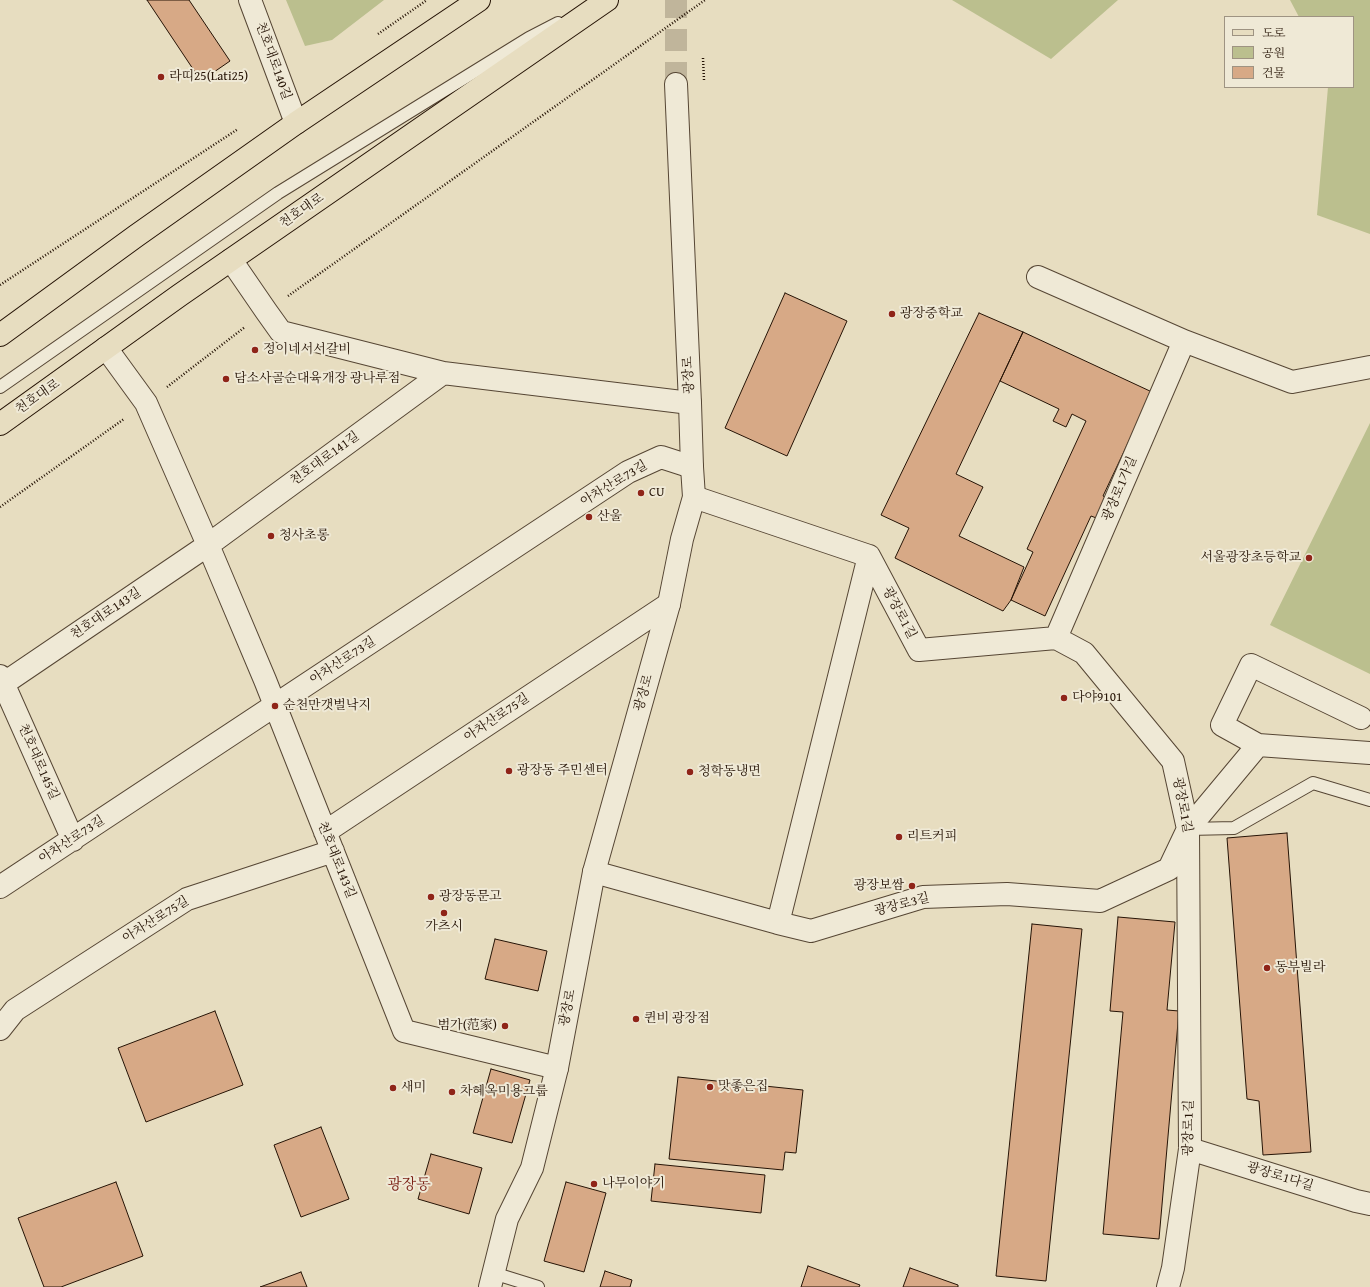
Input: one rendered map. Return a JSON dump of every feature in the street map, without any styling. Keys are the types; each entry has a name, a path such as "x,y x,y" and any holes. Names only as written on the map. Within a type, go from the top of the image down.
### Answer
{"main road":[{"path":"0,335 136,236 296,123 479,0"},
{"name":"천호대로","path":"0,424 231,260 607,0"}],"street":[{"name":"천호대로140길","path":"250,0 296,123"},
{"name":"광장로","path":"491,1280 507,1219 532,1168 557,1068 594,872 669,604 682,539 694,497 676,84"},
{"path":"231,260 281,332 443,373 690,403"},
{"path":"1038,277 1184,341 1292,382 1370,367"},
{"name":"광장로1가길","path":"1056,638 1184,341"},
{"name":"천호대로143길","path":"106,348 146,403 208,544 275,706 404,1031 557,1068"},
{"name":"천호대로141길","path":"208,544 443,373"},
{"name":"아차산로73길","path":"0,888 628,472 661,457 692,467"},
{"path":"694,497 869,556"},
{"name":"천호대로143길","path":"1,682 208,544"},
{"name":"광장로1길","path":"869,556 919,650 1056,638 1084,653 1174,761 1188,829 1190,1149 1168,1287"},
{"name":"광장로1길","path":"778,923 869,556"},
{"name":"아차산로75길","path":"0,1029 16,1010 188,899 329,842 669,604"},
{"path":"1360,718 1251,665 1222,725 1258,745 1370,753"},
{"name":"천호대로145길","path":"1,682 73,840"},
{"name":"광장로3길","path":"594,872 811,931 923,897 1008,894 1100,901 1169,869 1188,829 1258,745"},
{"name":"광장로1다길","path":"1190,1149 1356,1201 1370,1204"}],"lane":[{"path":"0,387 278,193 529,38 601,0"},
{"path":"1188,829 1234,828 1313,783 1370,800"},
{"path":"491,1280 538,1287"}],"path":[{"path":"376,35 427,0"},
{"path":"266,311 705,0"},
{"path":"0,285 239,129"}],"green space":[{"path":"286,0 384,0 332,40 305,46"},
{"path":"952,0 1118,0 1051,59"},
{"path":"1290,0 1370,0 1370,234 1317,215 1328,88 1354,88 1354,16 1298,16"},
{"path":"1370,423 1370,674 1270,625"}],"building":[{"path":"147,0 189,0 230,61 201,81"},
{"path":"785,293 847,321 787,456 725,428"},
{"path":"979,313 1023,332 956,474 983,487 959,536 1024,567 1011,600 1003,611 895,558 909,528 881,515"},
{"path":"1023,332 1152,392 1103,496 1109,499 1099,519 1091,516 1045,616 1011,600 1033,552 1027,549 1086,421 1072,414 1066,427 1053,421 1059,409 1000,381"},
{"name":"동부빌라","path":"1287,833 1311,1152 1263,1155 1259,1101 1247,1099 1227,838"},
{"path":"1118,917 1175,922 1167,1010 1179,1011 1159,1239 1103,1234 1123,1012 1110,1011"},
{"path":"1032,924 1082,929 1046,1281 996,1276"},
{"path":"495,939 547,951 538,991 485,979"},
{"path":"215,1011 243,1085 146,1122 118,1048"},
{"path":"491,1069 530,1080 512,1143 473,1133"},
{"path":"678,1077 803,1090 796,1153 785,1152 783,1170 669,1159"},
{"path":"321,1127 349,1199 301,1217 274,1145"},
{"path":"431,1154 482,1168 469,1214 418,1199"},
{"path":"655,1164 765,1175 761,1213 651,1201"},
{"path":"116,1182 143,1256 61,1287 44,1287 18,1218"},
{"path":"566,1182 606,1193 584,1272 544,1261"},
{"path":"808,1266 860,1285 859,1287 801,1287"},
{"path":"910,1268 958,1285 958,1287 903,1287"},
{"path":"605,1271 632,1280 630,1287 600,1287"},
{"path":"301,1272 307,1287 260,1287 274,1282"}],"tunnel":[{"path":"676,0 676,84"}],"place":[{"name":"라띠25(Lati25)","path":"161,77"},
{"name":"광장중학교","path":"892,314"},
{"name":"정이네서서갈비","path":"255,350"},
{"name":"담소사골순대육개장 광나루점","path":"226,379"},
{"name":"CU","path":"641,493"},
{"name":"산울","path":"589,517"},
{"name":"청사초롱","path":"271,536"},
{"name":"서울광장초등학교","path":"1309,558"},
{"name":"다야9101","path":"1064,698"},
{"name":"순천만갯벌낙지","path":"275,706"},
{"name":"광장동 주민센터","path":"509,771"},
{"name":"청학동냉면","path":"690,772"},
{"name":"리트커피","path":"899,837"},
{"name":"광장보쌈","path":"912,886"},
{"name":"광장동문고","path":"431,897"},
{"name":"가츠시","path":"444,913"},
{"name":"동부빌라","path":"1267,968"},
{"name":"퀸비 광장점","path":"636,1019"},
{"name":"범가(范家)","path":"505,1026"},
{"name":"맛좋은집","path":"710,1087"},
{"name":"새미","path":"393,1088"},
{"name":"차혜옥미용그룹","path":"452,1092"},
{"name":"나무이야기","path":"594,1184"}],"district":[{"name":"광장동","path":"409,1185"}]}
